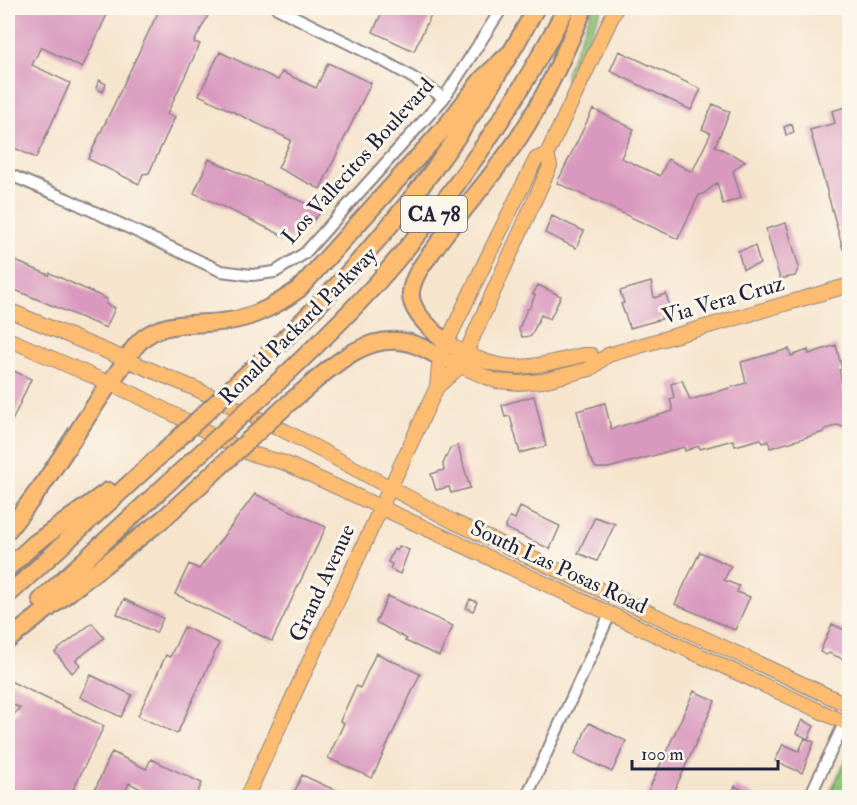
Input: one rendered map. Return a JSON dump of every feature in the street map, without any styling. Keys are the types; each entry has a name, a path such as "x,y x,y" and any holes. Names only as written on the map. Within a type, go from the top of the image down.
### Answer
{"highway":[{"name":"Ronald Packard Parkway","path":"8,595 275,349 327,297 430,177 468,122 536,8"},
{"name":"Ronald Packard Parkway","path":"8,631 330,332 416,236 491,135 526,80 566,8"},
{"path":"443,350 414,307 411,295 413,282 419,270 522,131 550,82 584,8"},
{"path":"8,530 40,488 141,339 168,327 230,321 251,316 274,306 299,289 446,126 482,79 512,51"},
{"path":"8,640 163,519 290,402 354,351 373,344 392,341 443,350"},
{"path":"8,568 34,544 165,451"}],"main road":[{"name":"Grand Avenue","path":"438,387 443,350 536,159 547,154 616,8"},
{"name":"Grand Avenue","path":"249,796 380,508 438,387 463,360 550,165 547,154"},
{"path":"512,250 507,246 507,242 517,212 518,195"},
{"name":"Via Vera Cruz","path":"443,350 497,381 519,383 542,381 590,369 608,355 849,285"},
{"name":"South Las Posas Road","path":"8,310 196,389 285,431 454,522 849,706"},
{"name":"South Las Posas Road","path":"8,339 109,383 249,453 285,463 610,615 848,720"},
{"name":"Via Vera Cruz","path":"463,360 480,361 501,367 528,368 591,355"}],"street":[{"path":"277,8 396,66 444,98"},
{"name":"Los Vallecitos Boulevard","path":"8,174 221,271 237,275 260,275 274,272 291,264 305,253 444,98 502,8"},
{"name":"Via Vera Cruz","path":"591,355 608,355"},
{"path":"526,798 610,615"},
{"path":"809,798 848,720"}],"green space":[{"path":"593,8 602,8 566,83 566,72"},
{"path":"849,753 849,797 828,797"}],"building":[{"path":"8,8 110,8 82,68 41,47 32,65 70,83 36,158 8,145"},
{"path":"160,8 212,8 194,42 200,44 167,114 175,117 149,173 143,174 139,184 88,159"},
{"path":"384,8 434,8 414,51 373,32"},
{"path":"619,51 701,89 691,110 610,71"},
{"path":"220,52 278,80 282,72 316,88 328,63 371,83 320,189 278,168 291,140 199,95"},
{"path":"99,80 106,84 103,92 96,88"},
{"path":"713,104 730,112 715,146 745,161 733,171 741,198 723,204 717,183 699,195 678,239 557,183 593,109 634,129 621,158 660,176 668,159 692,172 711,133 702,129"},
{"path":"849,106 849,247 843,249 810,130 835,123 832,111"},
{"path":"792,124 794,132 786,135 784,127"},
{"path":"209,159 322,211 294,241 194,193"},
{"path":"552,216 584,231 576,248 545,233"},
{"path":"786,223 799,267 795,276 780,279 766,229"},
{"path":"755,246 760,264 743,269 738,251"},
{"path":"8,258 49,275 50,273 107,299 106,304 115,308 106,328 8,287"},
{"path":"651,282 654,298 666,294 672,314 630,328 621,304 624,303 620,291"},
{"path":"538,285 561,296 550,319 541,315 531,336 522,337 519,329"},
{"path":"836,345 842,369 839,370 849,412 849,425 843,427 837,425 824,432 770,448 769,441 763,443 761,439 735,446 733,440 700,449 699,446 685,451 684,447 609,468 596,468 589,457 577,411 605,403 611,429 673,411 670,399 674,398 671,384 682,380 690,400 746,383 741,362 789,349 791,356 808,350 809,354"},
{"path":"8,368 31,379 8,430"},
{"path":"534,396 546,446 520,453 510,416 505,417 502,405"},
{"path":"458,446 470,488 451,493 449,487 436,490 431,474 444,470 443,464 450,448"},
{"path":"255,494 326,527 272,641 175,594 189,564 199,569"},
{"path":"520,507 560,526 550,549 505,528 510,517 515,519"},
{"path":"595,517 615,524 597,561 578,553"},
{"path":"399,546 409,550 400,574 390,569 392,564 388,562 394,549 397,551"},
{"path":"700,552 731,566 724,580 739,586 737,592 750,597 735,630 675,604"},
{"path":"388,596 453,626 439,656 405,641 407,639 376,622"},
{"path":"124,599 163,618 156,633 117,614"},
{"path":"470,599 477,602 473,611 466,608"},
{"path":"92,623 104,638 76,660 80,665 72,673 55,652"},
{"path":"832,624 849,632 849,651 845,660 820,652"},
{"path":"184,627 219,643 177,734 138,716 166,655 170,657"},
{"path":"376,653 420,674 372,778 328,758 344,723 340,721 356,686 360,688"},
{"path":"91,675 132,695 121,717 80,697"},
{"path":"8,680 104,726 69,798 8,798 8,720 20,708 8,702"},
{"path":"694,691 715,701 671,798 645,798"},
{"path":"802,720 814,726 808,739 796,733"},
{"path":"589,723 626,741 612,772 575,754"},
{"path":"805,738 814,742 802,773 775,761 783,744 799,751"},
{"path":"112,752 146,769 151,759 202,783 195,798 160,798 129,783 123,798 91,798"},
{"path":"302,775 352,798 292,798"},
{"path":"735,786 759,798 730,798"}]}
